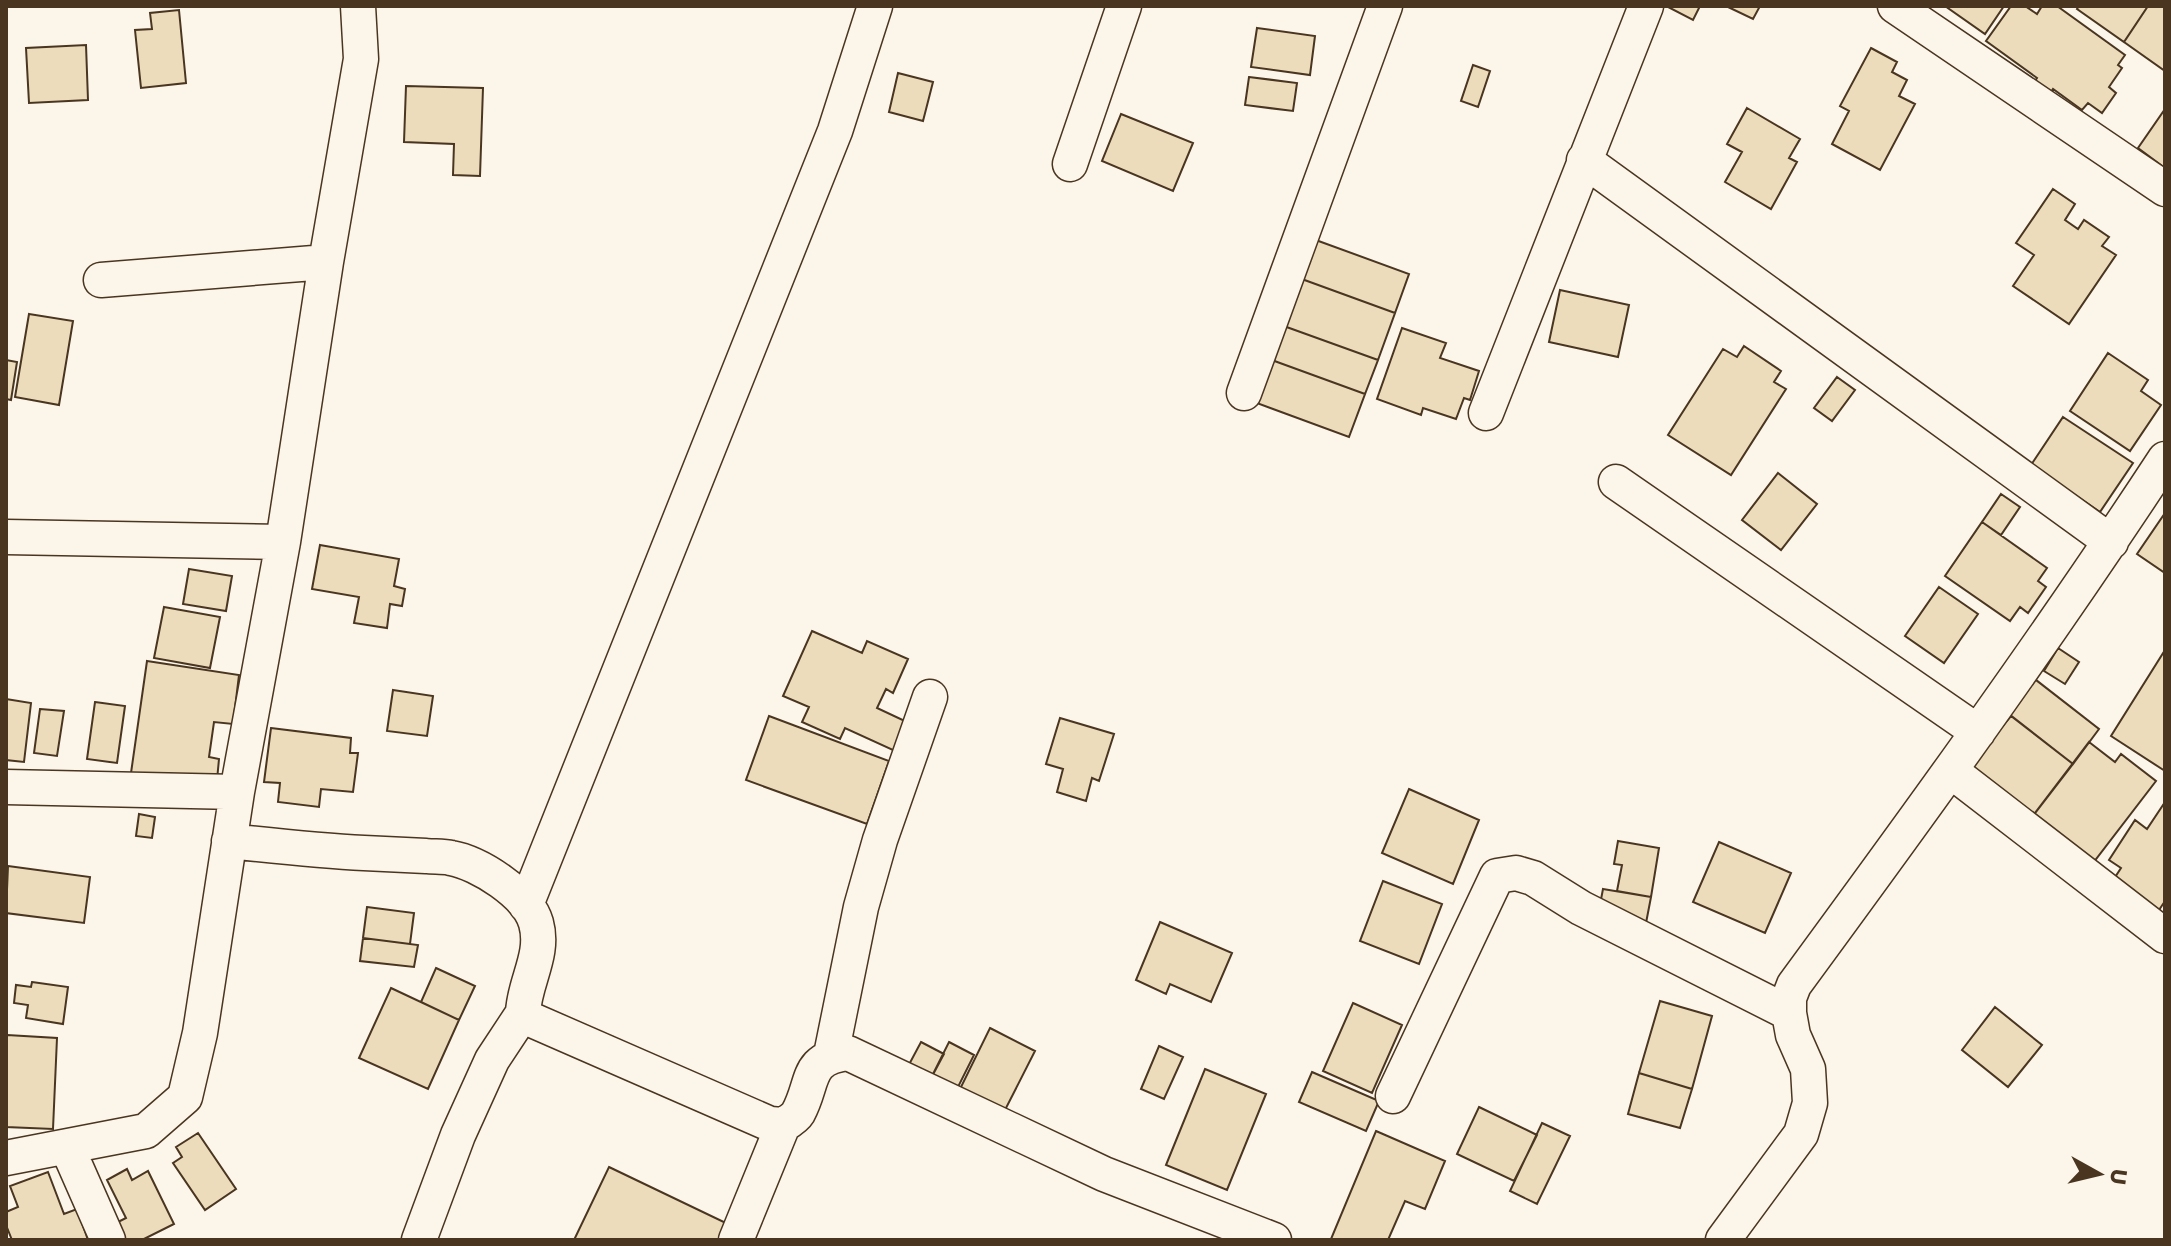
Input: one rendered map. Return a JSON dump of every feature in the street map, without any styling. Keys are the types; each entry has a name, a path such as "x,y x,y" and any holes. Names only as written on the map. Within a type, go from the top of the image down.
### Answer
{"street":[{"path":"6,1158 146,1131 185,1097 200,1033 237,792 283,542 361,59 358,6"},
{"path":"526,905 835,131 875,6"},
{"path":"1070,164 1124,6"},
{"path":"1244,393 1385,6"},
{"path":"1486,413 1646,6"},
{"path":"1895,6 2165,189"},
{"path":"1584,160 2111,542"},
{"path":"101,280 326,262"},
{"path":"1723,1240 1801,1134 1810,1103 1808,1069 1793,1035 1789,1013 1789,998 1794,985 1951,771 2111,542 2165,459"},
{"path":"1616,482 1978,732"},
{"path":"6,537 283,542"},
{"path":"831,1055 861,907 880,840 930,697"},
{"path":"1951,771 2165,936"},
{"path":"6,787 237,792"},
{"path":"229,841 321,851 451,857 477,867 501,882 526,905 535,919 539,935 537,957 523,1000 523,1013 492,1060 463,1123 419,1240"},
{"path":"1393,1096 1497,876 1516,873 1533,878 1581,908 1789,1013"},
{"path":"523,1013 532,1020 770,1124 783,1125"},
{"path":"736,1240 783,1125 797,1115 816,1066 831,1055 848,1053 1104,1174 1274,1240"},
{"path":"67,1147 108,1240"}],"building":[{"path":"1669,6 1700,6 1693,20"},
{"path":"1726,6 1760,6 1753,19"},
{"path":"1945,6 2004,6 1985,34"},
{"path":"2011,6 2025,6 2037,14 2042,6 2057,6 2125,55 2118,65 2122,68 2109,87 2116,93 2102,113 2088,103 2082,110 2053,89 2049,95 2033,84 2037,78 1986,41"},
{"path":"2079,6 2148,6 2124,42 2077,9"},
{"path":"2148,6 2165,6 2165,71 2124,42"},
{"path":"179,10 186,83 141,88 135,30 152,29 150,13"},
{"path":"1257,28 1315,36 1310,75 1251,67"},
{"path":"86,45 88,100 29,103 26,48"},
{"path":"1871,48 1897,62 1892,72 1907,80 1899,96 1915,104 1880,170 1832,144 1849,111 1840,106"},
{"path":"1473,65 1490,71 1478,107 1461,101"},
{"path":"898,73 933,82 923,121 889,112"},
{"path":"1249,77 1297,83 1293,111 1245,105"},
{"path":"406,86 483,88 480,176 453,175 454,144 404,142"},
{"path":"1747,108 1800,139 1789,158 1797,162 1771,209 1725,182 1742,152 1727,144"},
{"path":"2165,109 2165,168 2138,148"},
{"path":"1121,114 1193,143 1173,191 1102,161"},
{"path":"2053,189 2075,204 2065,220 2078,229 2084,220 2109,237 2102,246 2116,255 2069,324 2013,286 2034,255 2016,243"},
{"path":"1313,239 1409,274 1395,313 1299,278"},
{"path":"1299,278 1395,313 1378,360 1281,325"},
{"path":"1560,290 1629,305 1618,357 1549,342"},
{"path":"29,314 73,321 59,405 15,397"},
{"path":"1281,325 1378,360 1365,394 1269,359"},
{"path":"1402,328 1446,343 1440,358 1479,371 1470,400 1464,398 1456,419 1423,408 1421,415 1377,399"},
{"path":"1744,346 1781,371 1774,382 1786,389 1731,475 1668,435 1723,349 1737,357"},
{"path":"2108,353 2148,380 2141,391 2161,405 2130,451 2070,411"},
{"path":"1269,359 1365,394 1349,437 1254,402"},
{"path":"6,360 17,362 11,400 6,399"},
{"path":"1837,377 1855,390 1832,421 1814,408"},
{"path":"2063,417 2133,463 2100,512 2031,465"},
{"path":"1778,473 1817,504 1781,550 1742,520"},
{"path":"2001,494 2020,507 2001,535 1982,522"},
{"path":"2165,513 2165,573 2137,554"},
{"path":"1982,522 2047,568 2038,581 2046,587 2028,613 2020,607 2010,621 1945,576"},
{"path":"320,545 399,559 394,586 405,589 402,606 390,604 387,628 354,623 359,597 312,589"},
{"path":"189,569 232,576 226,611 183,604"},
{"path":"1939,587 1978,614 1944,663 1905,636"},
{"path":"164,607 220,617 210,668 154,658"},
{"path":"812,631 862,653 867,641 908,659 893,693 886,689 877,708 907,722 895,751 845,728 840,739 802,722 809,707 783,696"},
{"path":"2058,648 2079,662 2065,684 2044,671"},
{"path":"2165,650 2165,771 2111,736"},
{"path":"147,661 239,675 233,724 214,722 209,757 219,759 217,780 167,773 166,778 131,773"},
{"path":"2027,673 2099,729 2073,764 2000,707"},
{"path":"393,690 433,696 427,736 387,731"},
{"path":"6,699 31,703 24,762 6,760"},
{"path":"95,702 125,706 117,763 87,759"},
{"path":"40,709 64,711 57,756 34,753"},
{"path":"769,716 889,761 867,824 746,780"},
{"path":"2011,716 2073,764 2032,817 1970,769 1993,722 2001,728"},
{"path":"1060,718 1114,734 1099,781 1092,778 1086,801 1057,792 1063,769 1046,764"},
{"path":"271,728 351,738 350,753 358,753 353,792 321,789 319,807 278,802 280,783 264,782"},
{"path":"2089,742 2115,762 2121,754 2156,781 2093,863 2032,817"},
{"path":"1409,789 1479,820 1453,884 1382,853"},
{"path":"2165,802 2165,901 2153,919 2108,888 2121,868 2109,860 2135,820 2147,829"},
{"path":"139,814 155,817 152,838 136,836"},
{"path":"1618,841 1659,848 1651,897 1617,891 1622,865 1614,864"},
{"path":"1719,842 1791,873 1765,933 1693,902"},
{"path":"8,866 90,877 84,923 6,913"},
{"path":"1383,881 1442,904 1419,964 1360,941"},
{"path":"1603,889 1651,897 1646,923 1598,915"},
{"path":"367,907 414,913 410,944 363,938"},
{"path":"1160,922 1232,953 1211,1002 1170,984 1166,994 1136,980"},
{"path":"363,938 418,945 414,967 360,961"},
{"path":"436,968 475,986 459,1020 421,1002"},
{"path":"32,982 68,987 63,1024 26,1018 28,1005 14,1003 16,985 31,987"},
{"path":"391,988 459,1020 428,1089 359,1058"},
{"path":"1660,1001 1712,1016 1692,1089 1639,1073"},
{"path":"1353,1003 1402,1025 1372,1093 1323,1071"},
{"path":"1995,1007 2042,1045 2008,1087 1962,1050"},
{"path":"990,1028 1035,1051 1004,1112 960,1089"},
{"path":"7,1035 57,1038 53,1129 6,1127"},
{"path":"921,1042 944,1054 928,1084 905,1072"},
{"path":"949,1042 974,1055 953,1097 928,1084"},
{"path":"1159,1046 1183,1057 1164,1099 1141,1089"},
{"path":"1205,1069 1266,1094 1227,1190 1166,1165"},
{"path":"1312,1072 1379,1101 1366,1131 1299,1102"},
{"path":"1639,1073 1692,1089 1680,1128 1628,1114"},
{"path":"1479,1107 1537,1135 1514,1181 1457,1154"},
{"path":"1542,1123 1570,1136 1537,1204 1510,1191"},
{"path":"1376,1131 1445,1161 1425,1209 1405,1201 1388,1240 1333,1240 1331,1239"},
{"path":"198,1133 236,1189 205,1210 173,1163 182,1157 176,1147"},
{"path":"609,1167 728,1224 721,1240 574,1240"},
{"path":"127,1169 132,1180 148,1171 174,1224 142,1240 120,1240 112,1225 126,1218 107,1180"},
{"path":"48,1172 64,1214 77,1209 88,1240 12,1240 6,1225 6,1212 18,1207 10,1186"}]}
